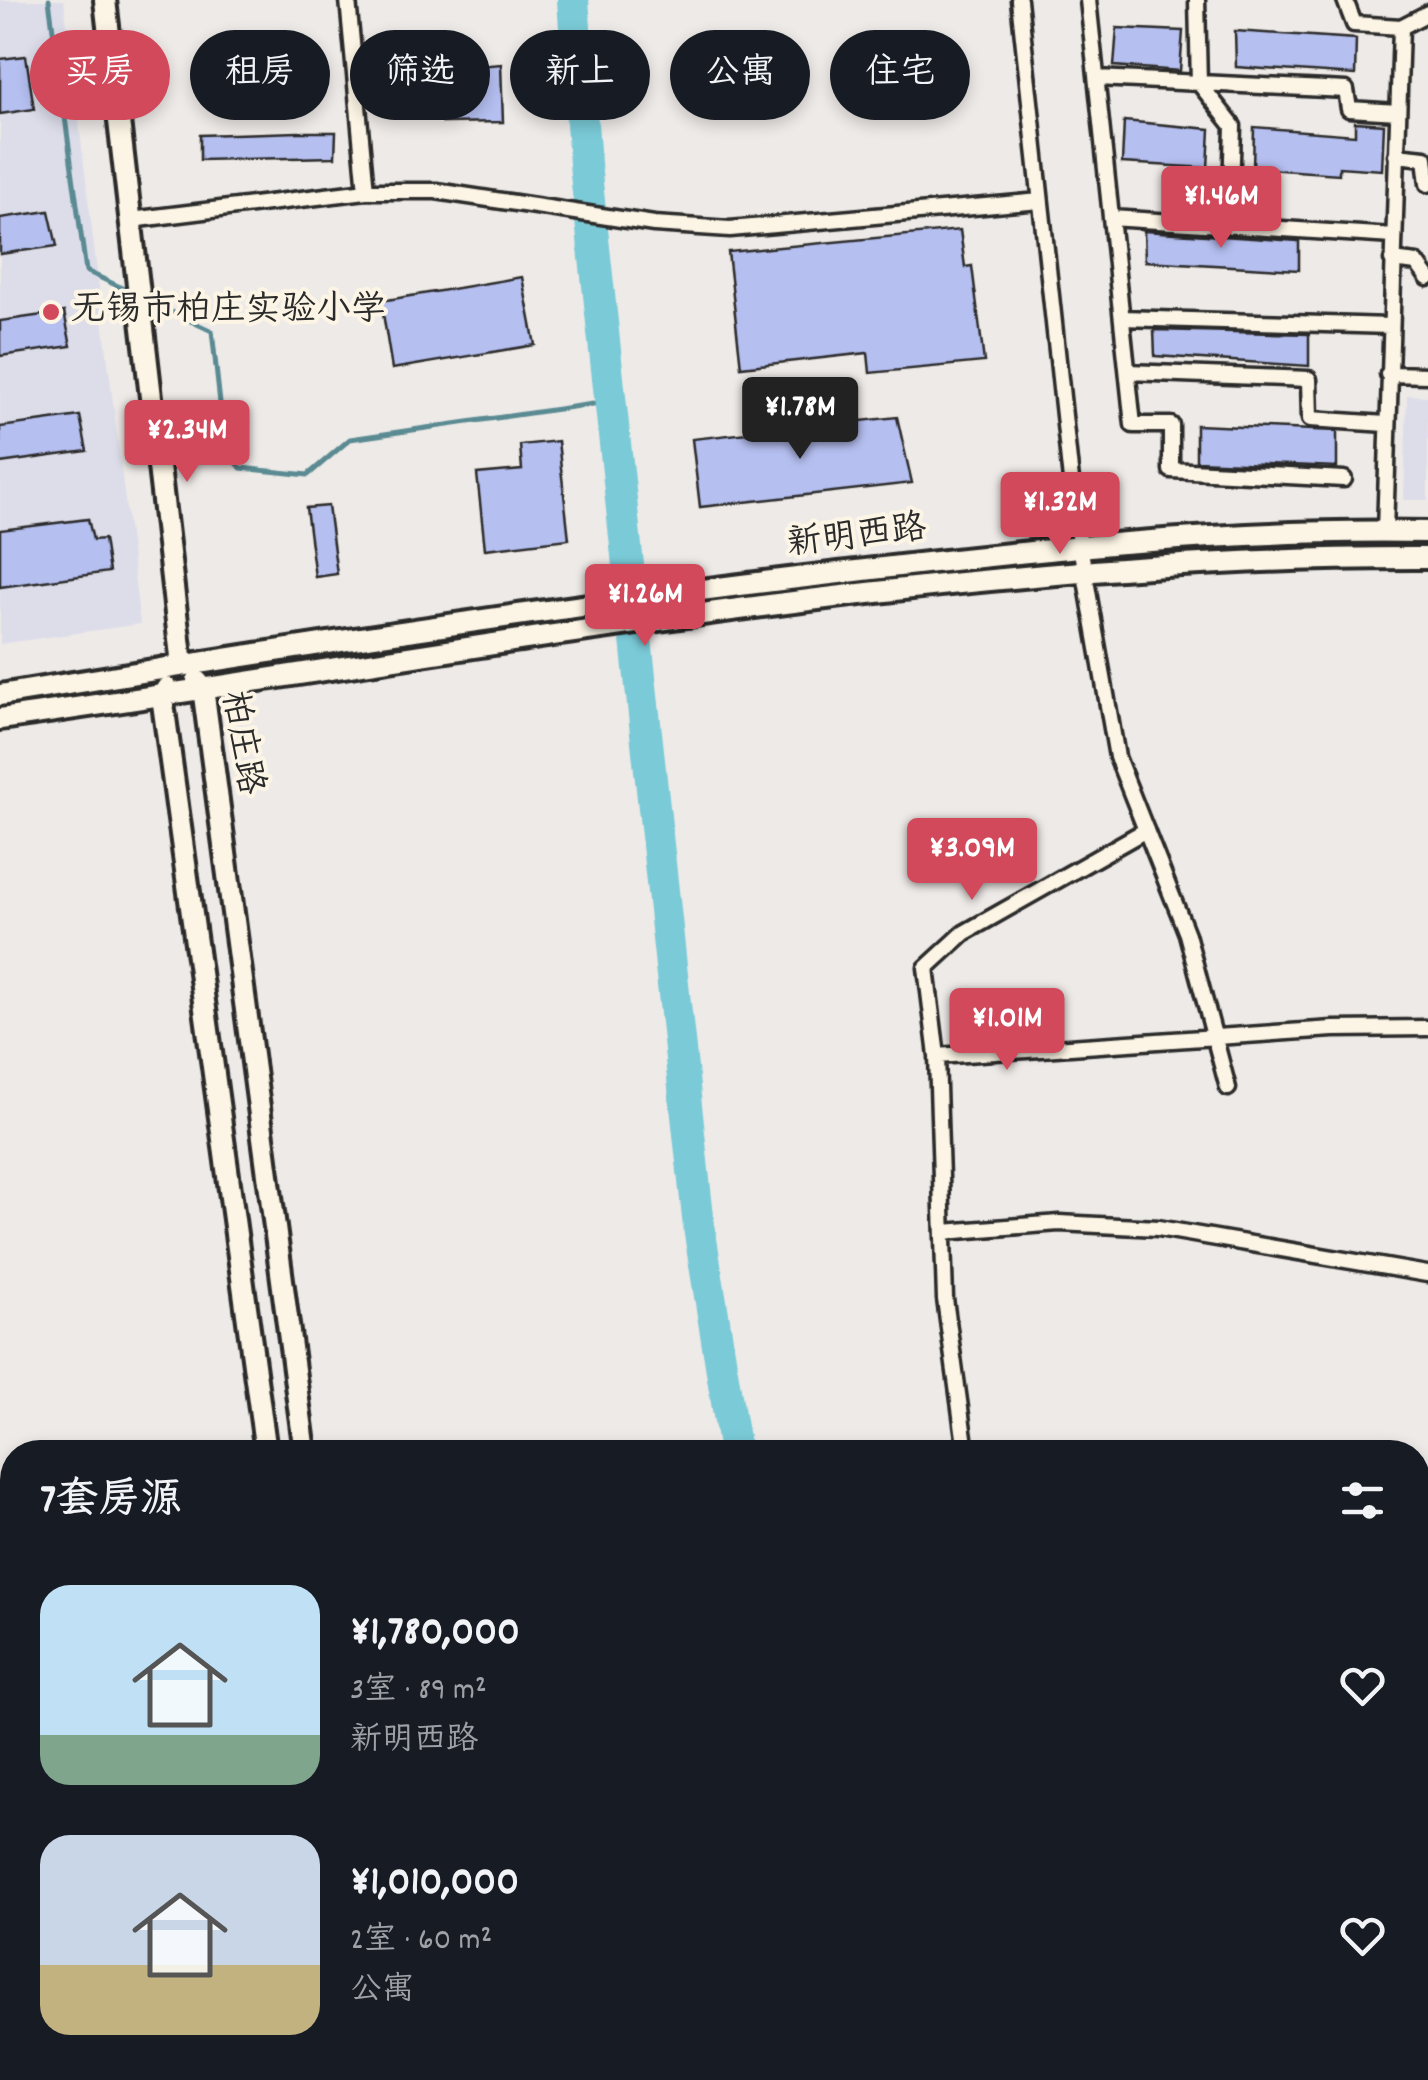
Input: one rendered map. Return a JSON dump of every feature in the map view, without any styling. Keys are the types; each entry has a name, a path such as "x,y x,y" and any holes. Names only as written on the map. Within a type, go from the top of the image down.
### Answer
{"street":[{"path":"105,0 182,665"},
{"path":"348,0 366,190"},
{"path":"1020,0 1080,544 1116,757 1187,934 1228,1088"},
{"path":"1088,0 1133,425 1170,425 1170,470 1344,479"},
{"path":"1197,0 1198,83 1233,126 1230,226"},
{"path":"1344,0 1354,24 1401,27 1428,14"},
{"path":"1385,532 1401,27"},
{"path":"1096,78 1346,90 1349,108 1398,112"},
{"path":"1396,155 1425,158 1428,184"},
{"path":"132,220 366,190 436,190 654,224 730,229 1040,202"},
{"path":"1111,218 1393,236"},
{"path":"1392,260 1417,263 1428,278"},
{"path":"1122,318 1390,326"},
{"path":"1128,372 1308,378 1310,419 1386,424"},
{"path":"1388,374 1428,375"},
{"name":"新明西路","path":"0,695 596,602 1080,544 1272,532 1428,532"},
{"name":"新明西路","path":"0,719 685,618 1085,571 1261,560 1428,558"},
{"name":"柏庄路","path":"264,1440 162,696 182,665 203,688 303,1440"},
{"path":"964,1440 945,1299 938,1056 926,968 964,933 1146,830"},
{"path":"938,1056 1214,1037 1428,1028"},
{"path":"944,1232 1059,1223 1158,1228 1427,1274"}],"shaded area":[{"name":"无锡市柏庄实验小学","path":"0,0 64,0 68,30 30,30 30,120 79,120 140,624 0,644"},
{"path":"1407,395 1428,396 1428,500 1404,500"}],"building":[{"path":"1117,28 1183,31 1180,71 1114,66"},
{"path":"1235,31 1356,39 1355,75 1236,67"},
{"path":"26,56 30,110 0,114 0,59"},
{"path":"501,64 503,122 443,123 443,120 490,120 490,65"},
{"path":"1124,121 1210,129 1208,168 1122,163"},
{"path":"1355,122 1384,124 1382,170 1339,167 1339,174 1253,168 1254,127 1355,135"},
{"path":"336,132 335,157 200,160 200,135"},
{"path":"49,211 57,246 0,254 0,218"},
{"path":"960,230 965,267 972,266 984,362 870,373 868,353 741,367 728,252"},
{"path":"1144,231 1299,241 1299,270 1145,261"},
{"path":"522,277 535,345 392,369 381,301"},
{"path":"64,312 71,346 0,356 0,321"},
{"path":"1154,330 1309,334 1309,366 1155,356"},
{"path":"80,416 87,451 0,463 0,427"},
{"path":"897,417 912,483 700,507 692,439"},
{"path":"1196,425 1337,431 1337,467 1196,461"},
{"path":"558,441 569,539 485,549 477,474 522,470 520,445"},
{"path":"328,506 337,574 315,577 306,508"},
{"path":"88,519 93,540 104,539 109,572 0,587 0,530"}],"waterway":[{"path":"49,0 86,271 135,294"},
{"path":"573,0 585,164 699,1227 733,1440"},
{"path":"144,299 212,331 225,448 241,468 308,475 350,439 614,401"}],"place":[{"name":"无锡市柏庄实验小学","path":"51,312"}]}
